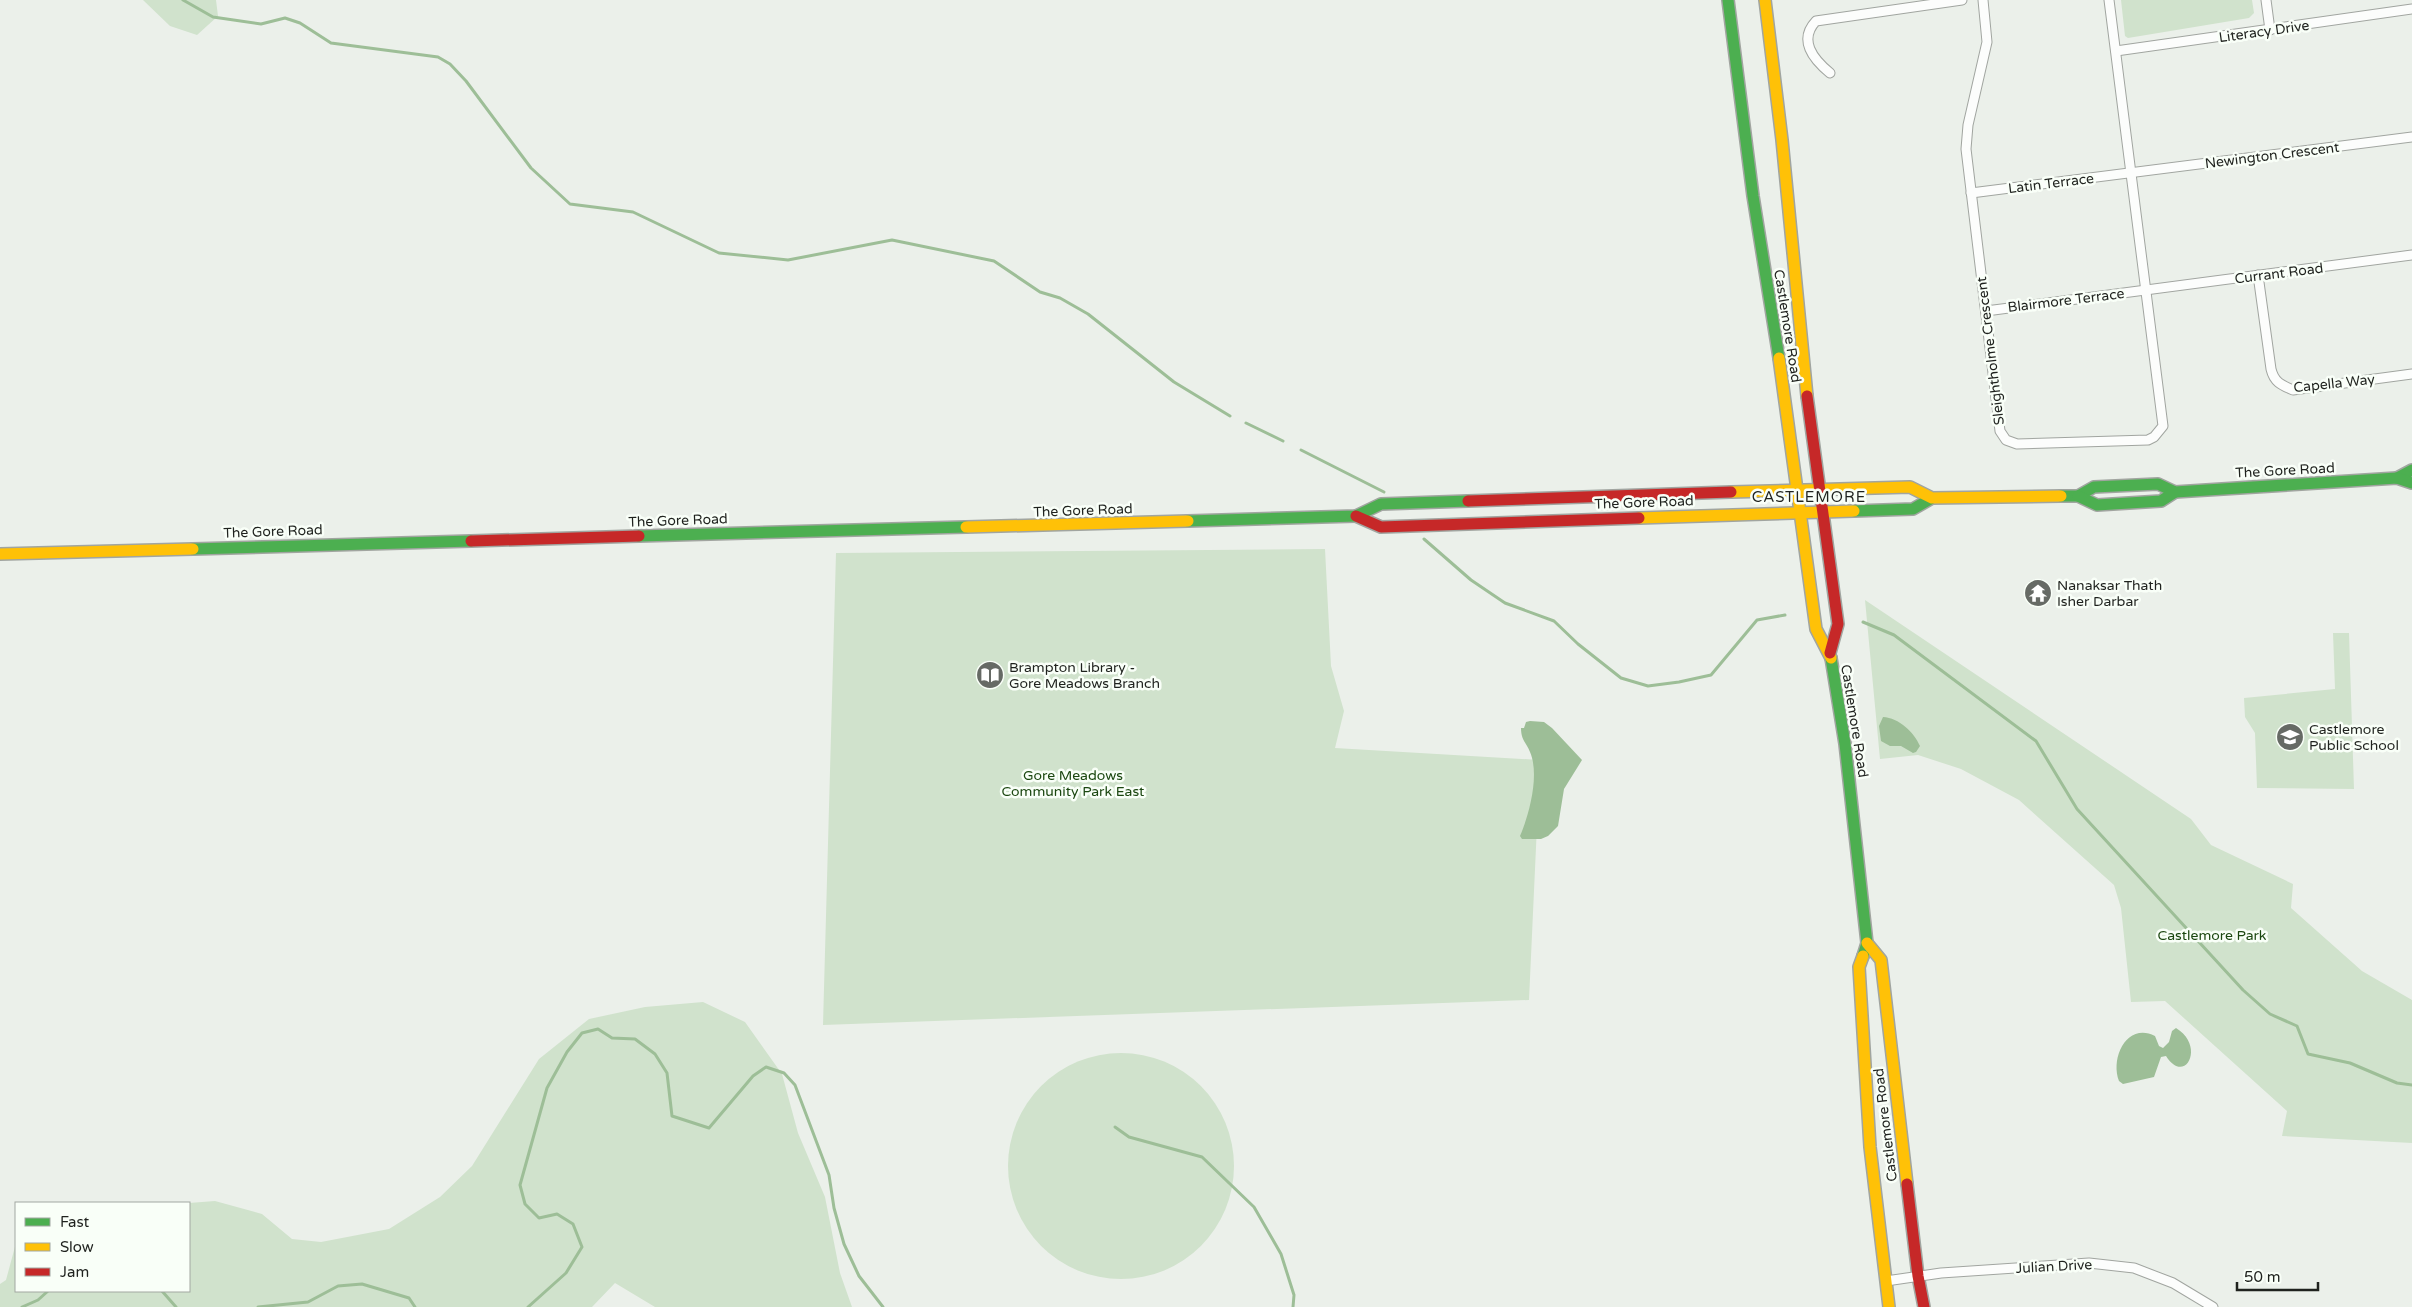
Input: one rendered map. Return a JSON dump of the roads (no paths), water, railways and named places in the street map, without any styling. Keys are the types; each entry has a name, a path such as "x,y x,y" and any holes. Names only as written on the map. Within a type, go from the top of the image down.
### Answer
{"main road":[{"name":"Castlemore Road","path":"1728,0 1753,196 1777,346 1816,630 1830,653 1845,744 1868,943 1859,967 1870,1147 1889,1307"},
{"name":"Castlemore Road","path":"1765,0 1782,140 1801,342 1838,624 1830,653"},
{"name":"The Gore Road","path":"2397,478 2412,470"},
{"name":"The Gore Road","path":"0,554 1356,516 1381,504 1819,489 1910,487 1932,498 2078,496 2094,488 2158,484 2175,492 2397,478 2412,483"},
{"name":"The Gore Road","path":"2078,496 2097,505 2161,501 2175,492"},
{"name":"The Gore Road","path":"1356,516 1381,527 1913,509 1932,498"},
{"path":"1460,501 1460,524"},
{"name":"Castlemore Road","path":"1868,943 1881,960 1918,1276 1924,1307"}],"street":[{"path":"1830,73 1816,61 1809,49 1808,37 1810,27 1816,21 1962,0"},
{"name":"Sleightholme Crescent","path":"1983,0 1987,30 1986,54 1968,125 1966,149 2000,431 2006,440 2017,444 2148,440 2154,437 2163,426 2109,0"},
{"path":"2266,0 2270,30"},
{"name":"Literacy Drive","path":"2116,52 2270,30 2410,6"},
{"name":"Newington Crescent","path":"2132,173 2412,137"},
{"name":"Latin Terrace","path":"1971,193 2132,173"},
{"name":"Currant Road","path":"2146,290 2412,255"},
{"name":"Capella Way","path":"2258,275 2271,369 2273,377 2280,385 2293,390 2412,374"},
{"name":"Blairmore Terrace","path":"1986,310 2146,290"},
{"name":"Julian Drive","path":"1886,1281 1941,1272 2088,1263 2134,1268 2174,1283 2213,1307"}],"waterway":[{"path":"183,0 213,17 261,24 285,18 300,23 331,43 438,57 450,64 466,81 531,168 570,204 633,212 719,253 788,260 892,240 994,261 1040,292 1060,298 1088,314 1174,382 1230,416"},
{"path":"1246,423 1283,441"},
{"path":"1301,450 1384,492"},
{"path":"1424,539 1471,580 1505,603 1554,621 1578,644 1621,678 1648,686 1711,675 1757,620 1785,615"},
{"path":"1863,622 1894,635 2036,741 2077,809 2243,990 2270,1014 2297,1026 2308,1054 2350,1063 2397,1083 2412,1085"},
{"path":"528,1307 566,1273 582,1247 573,1224 557,1214 539,1218 525,1204 520,1185 547,1088 567,1052 582,1033 598,1029 612,1038 635,1039 655,1054 667,1073 672,1116 709,1128 753,1076 766,1067 784,1073 795,1085 829,1175 834,1208 844,1244 859,1276 883,1307"},
{"path":"1115,1127 1129,1137 1202,1157 1254,1207 1281,1254 1294,1295 1293,1307"},
{"path":"258,1307 308,1302 338,1286 362,1284 409,1298 415,1307"},
{"path":"22,1307 38,1300 47,1292"},
{"path":"163,1292 176,1307"}],"place":[{"name":"Nanaksar Thath Isher Darbar","path":"2038,593"},
{"name":"Brampton Library - Gore Meadows Branch","path":"990,675"},
{"name":"Castlemore Public School","path":"2290,737"}],"district":[{"name":"CASTLEMORE","path":"1809,497"}],"park label":[{"name":"Gore Meadows Community Park East","path":"1073,784"},
{"name":"Castlemore Park","path":"2212,935"}]}
